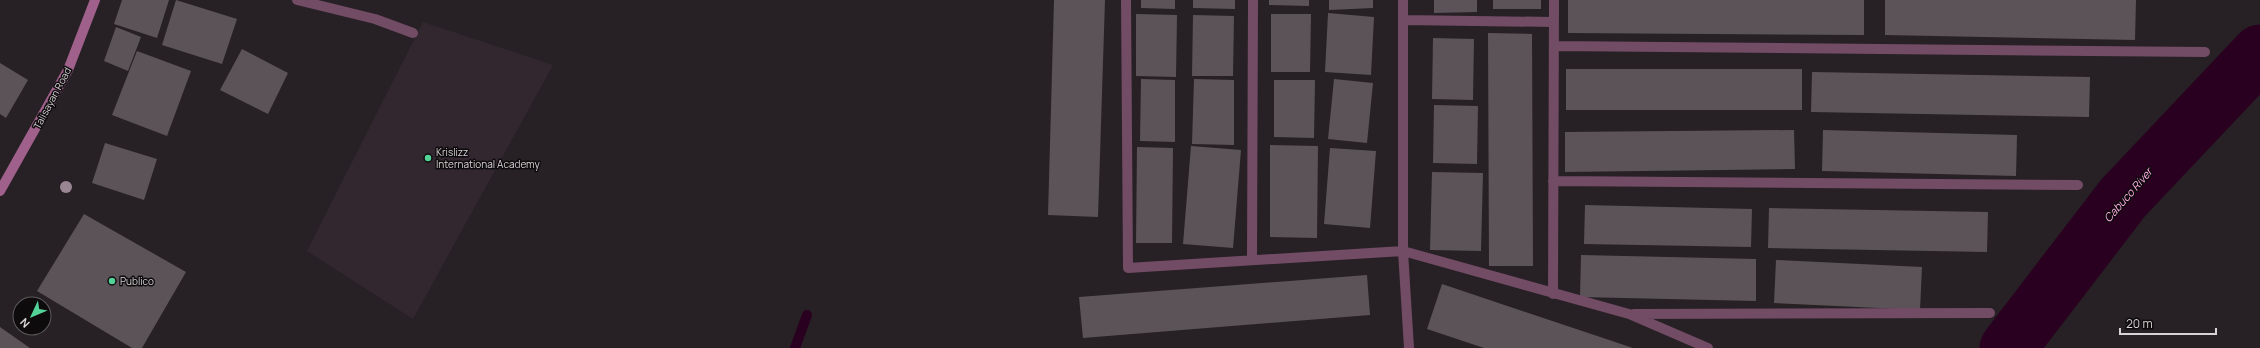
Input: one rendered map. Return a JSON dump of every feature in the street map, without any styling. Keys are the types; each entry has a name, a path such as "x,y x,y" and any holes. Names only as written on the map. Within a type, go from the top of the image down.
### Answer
{"main road":[{"name":"Talisayan Road","path":"0,191 68,70 95,0"}],"street":[{"path":"297,0 368,17 413,33"},
{"path":"1126,0 1128,268 1403,250 1469,268 1553,294 1629,314 1708,348"},
{"path":"1252,259 1253,0"},
{"path":"1403,0 1403,250 1409,348"},
{"path":"1553,294 1554,0"},
{"path":"1403,20 1554,22"},
{"path":"1554,46 2205,52"},
{"path":"1553,182 2078,185"},
{"path":"1629,314 1990,312"}],"shaded area":[{"name":"Krislizz International Academy","path":"423,22 553,65 413,319 307,251"}],"building":[{"path":"122,0 169,0 157,38 114,24"},
{"path":"176,0 237,19 222,64 162,45"},
{"path":"1054,0 1105,0 1098,217 1048,215"},
{"path":"1141,0 1175,0 1175,9 1141,8"},
{"path":"1193,0 1235,0 1235,9 1193,8"},
{"path":"1269,0 1309,0 1309,6 1269,5"},
{"path":"1329,0 1373,0 1373,8 1329,10"},
{"path":"1434,0 1477,0 1477,12 1434,13"},
{"path":"1493,0 1541,0 1541,9 1493,9"},
{"path":"1568,0 1864,0 1864,35 1568,33"},
{"path":"1885,0 2136,0 2135,40 1885,35"},
{"path":"1328,13 1374,17 1371,75 1325,72"},
{"path":"1136,14 1177,15 1176,77 1136,76"},
{"path":"1271,14 1311,14 1310,72 1271,72"},
{"path":"1193,15 1234,16 1233,76 1192,76"},
{"path":"116,27 141,37 128,71 104,61"},
{"path":"1488,33 1532,34 1533,266 1489,266"},
{"path":"1433,38 1474,39 1473,100 1432,99"},
{"path":"242,49 288,73 268,114 220,90"},
{"path":"137,51 191,71 167,136 112,115"},
{"path":"0,63 28,80 6,118 0,114"},
{"path":"1566,69 1802,69 1802,110 1566,110"},
{"path":"1812,72 2090,77 2089,117 1811,112"},
{"path":"1141,79 1175,80 1175,142 1140,141"},
{"path":"1194,79 1234,80 1234,145 1192,144"},
{"path":"1334,79 1373,83 1367,143 1328,139"},
{"path":"1274,80 1315,80 1314,138 1274,137"},
{"path":"1434,105 1478,106 1477,164 1433,163"},
{"path":"1794,130 1795,169 1565,172 1565,132"},
{"path":"1823,130 2017,135 2016,176 1822,171"},
{"path":"105,143 157,159 144,200 92,183"},
{"path":"1270,145 1318,146 1317,238 1270,237"},
{"path":"1191,146 1241,150 1233,248 1183,244"},
{"path":"1137,147 1173,148 1172,243 1136,243"},
{"path":"1330,148 1376,151 1370,228 1324,224"},
{"path":"1432,172 1483,173 1481,251 1430,250"},
{"path":"1585,205 1752,209 1751,247 1584,244"},
{"path":"1769,208 1988,212 1987,252 1768,248"},
{"name":"Publico","path":"84,214 186,272 142,348 132,348 52,300 52,296 45,296 37,291"},
{"path":"1581,255 1756,259 1756,301 1580,297"},
{"path":"1776,260 1922,267 1920,310 1774,303"},
{"path":"1367,275 1370,315 1083,338 1079,297"},
{"path":"1442,284 1633,348 1484,348 1427,329"},
{"path":"0,327 30,348 0,348"}],"waterway":[{"name":"Cabuco River","path":"2008,348 2123,198 2260,53"},
{"path":"795,348 807,315"}],"place":[{"name":"Krislizz International Academy","path":"428,158"},
{"name":"Publico","path":"112,281"}]}
